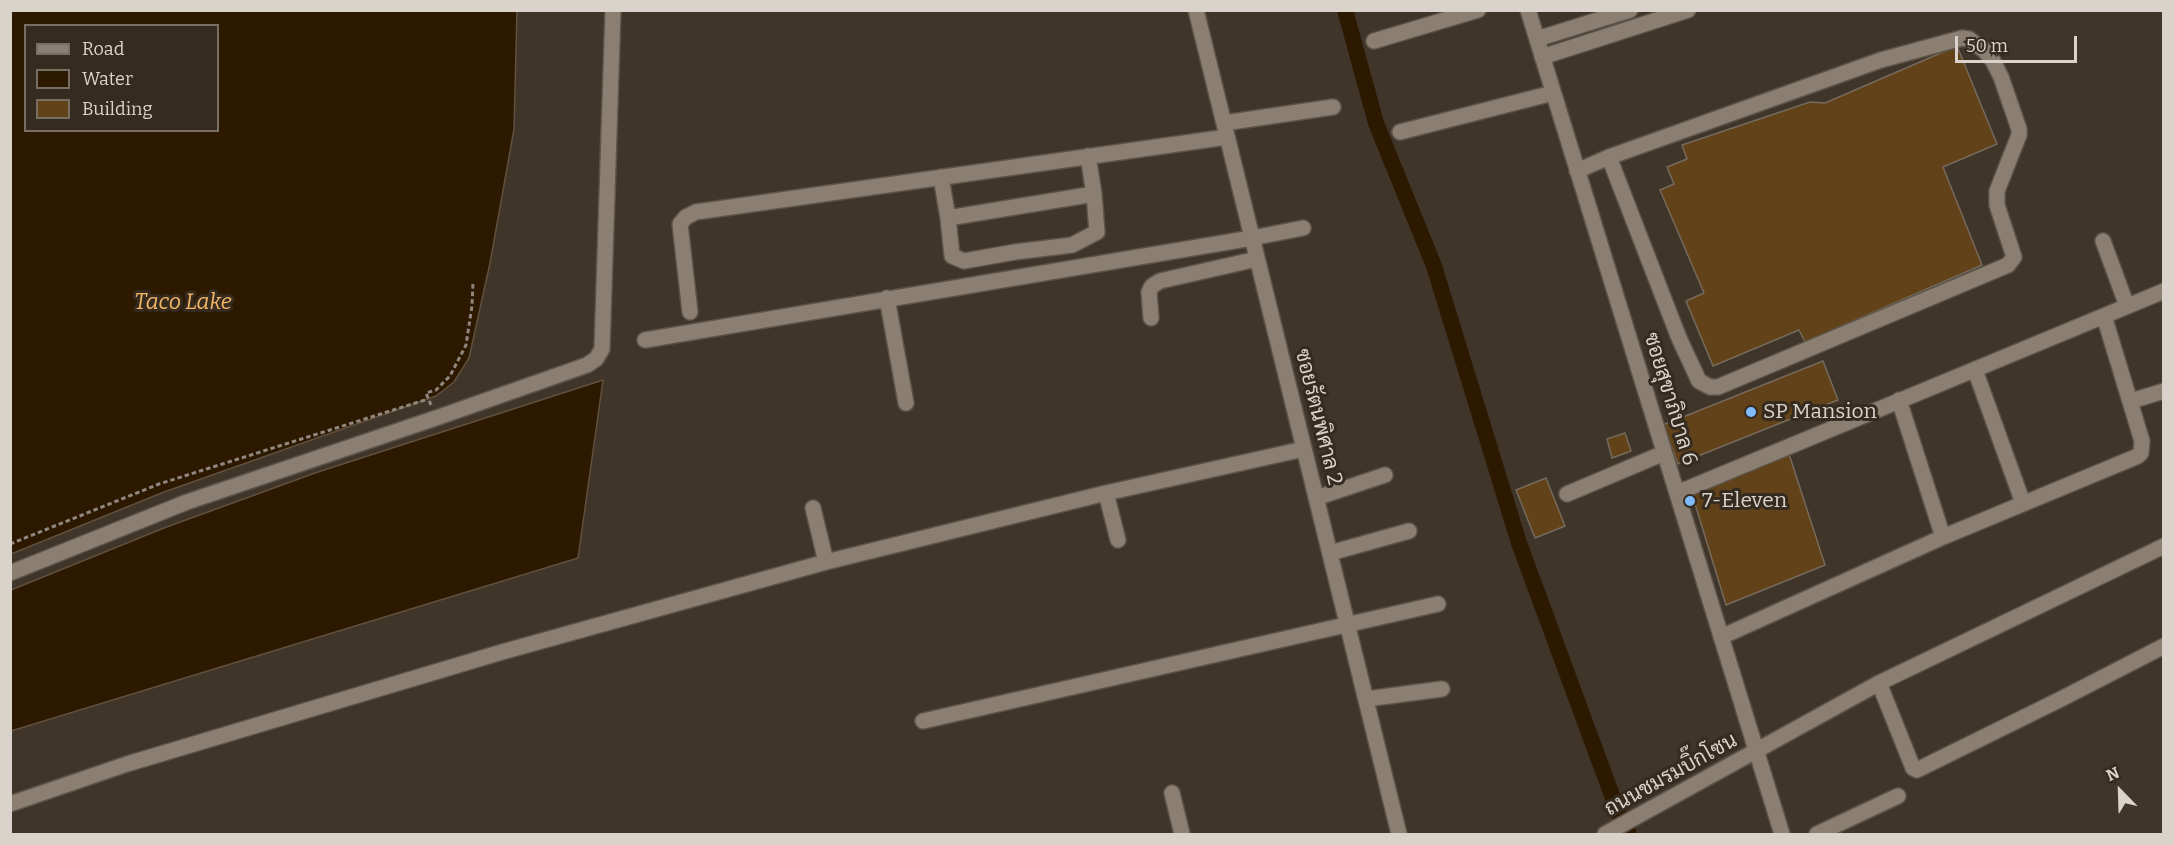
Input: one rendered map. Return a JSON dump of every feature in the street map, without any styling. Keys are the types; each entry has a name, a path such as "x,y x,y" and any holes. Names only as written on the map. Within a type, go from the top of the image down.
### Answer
{"street":[{"path":"10,573 187,502 587,365 596,359 602,349 614,10"},
{"name":"ซอยรัตนพิศาล 2","path":"1196,10 1399,834"},
{"path":"1374,41 1478,10"},
{"name":"ซอยสุขาภิบาล 6","path":"1528,10 1782,834"},
{"path":"1537,39 1630,10"},
{"path":"1542,57 1688,10"},
{"path":"1577,171 1609,157 1881,60 1956,39 1969,39 1985,51 1993,61 2019,129 2019,135 1996,191 1997,205 2014,257 2008,265 1718,387 1710,387 1700,381 1679,338 1609,157"},
{"path":"1400,132 1553,93"},
{"path":"690,312 680,224 686,217 696,212 1088,156 1333,107"},
{"path":"941,177 952,256 964,261 1066,246 1086,240 1097,232 1088,156"},
{"path":"948,218 1094,194"},
{"path":"645,340 1303,228"},
{"path":"2103,242 2127,306"},
{"path":"1151,318 1149,292 1152,286 1160,281 1257,259"},
{"path":"1677,493 2163,291"},
{"path":"886,298 906,403"},
{"path":"1721,637 1943,537 2141,453 2142,441 2104,316"},
{"path":"1975,370 2024,503"},
{"path":"2131,401 2163,391"},
{"path":"1899,400 1943,537"},
{"path":"10,804 127,764 502,652 826,562 1106,493 1304,448"},
{"path":"1567,494 1664,453"},
{"path":"1316,498 1385,475"},
{"path":"1106,493 1118,540"},
{"path":"813,508 826,562"},
{"path":"1330,553 1409,531"},
{"name":"ถนนชมรมบิ๊กโซน","path":"1605,834 1879,683 2163,546"},
{"path":"923,721 1438,603"},
{"path":"1879,683 1912,765 1917,770 2163,646"},
{"path":"1366,699 1442,689"},
{"path":"1172,793 1182,834"},
{"path":"1817,834 1898,796"}],"path":[{"path":"10,544 159,484 428,399 426,393 435,390 450,376 466,345 473,282"}],"water":[{"name":"Taco Lake","path":"11,10 517,11 514,129 490,263 469,358 454,382 436,396 164,492 11,554"},
{"path":"603,380 578,558 11,731 11,590 164,528 315,473"}],"building":[{"path":"1957,46 1997,144 1943,167 1982,265 1805,342 1799,330 1713,366 1686,301 1704,293 1660,190 1674,184 1667,167 1687,159 1682,145 1810,102 1825,103"},
{"name":"SP Mansion","path":"1823,361 1838,400 1678,464 1663,425"},
{"path":"1625,433 1631,451 1612,458 1607,439"},
{"path":"1789,454 1825,565 1726,605 1692,494"},
{"path":"1546,478 1565,526 1535,538 1516,490"}],"waterway":[{"path":"1345,10 1376,123 1434,266 1519,543 1617,809 1629,834"}],"place":[{"name":"SP Mansion","path":"1751,412"},
{"name":"7-Eleven","path":"1690,501"}]}
